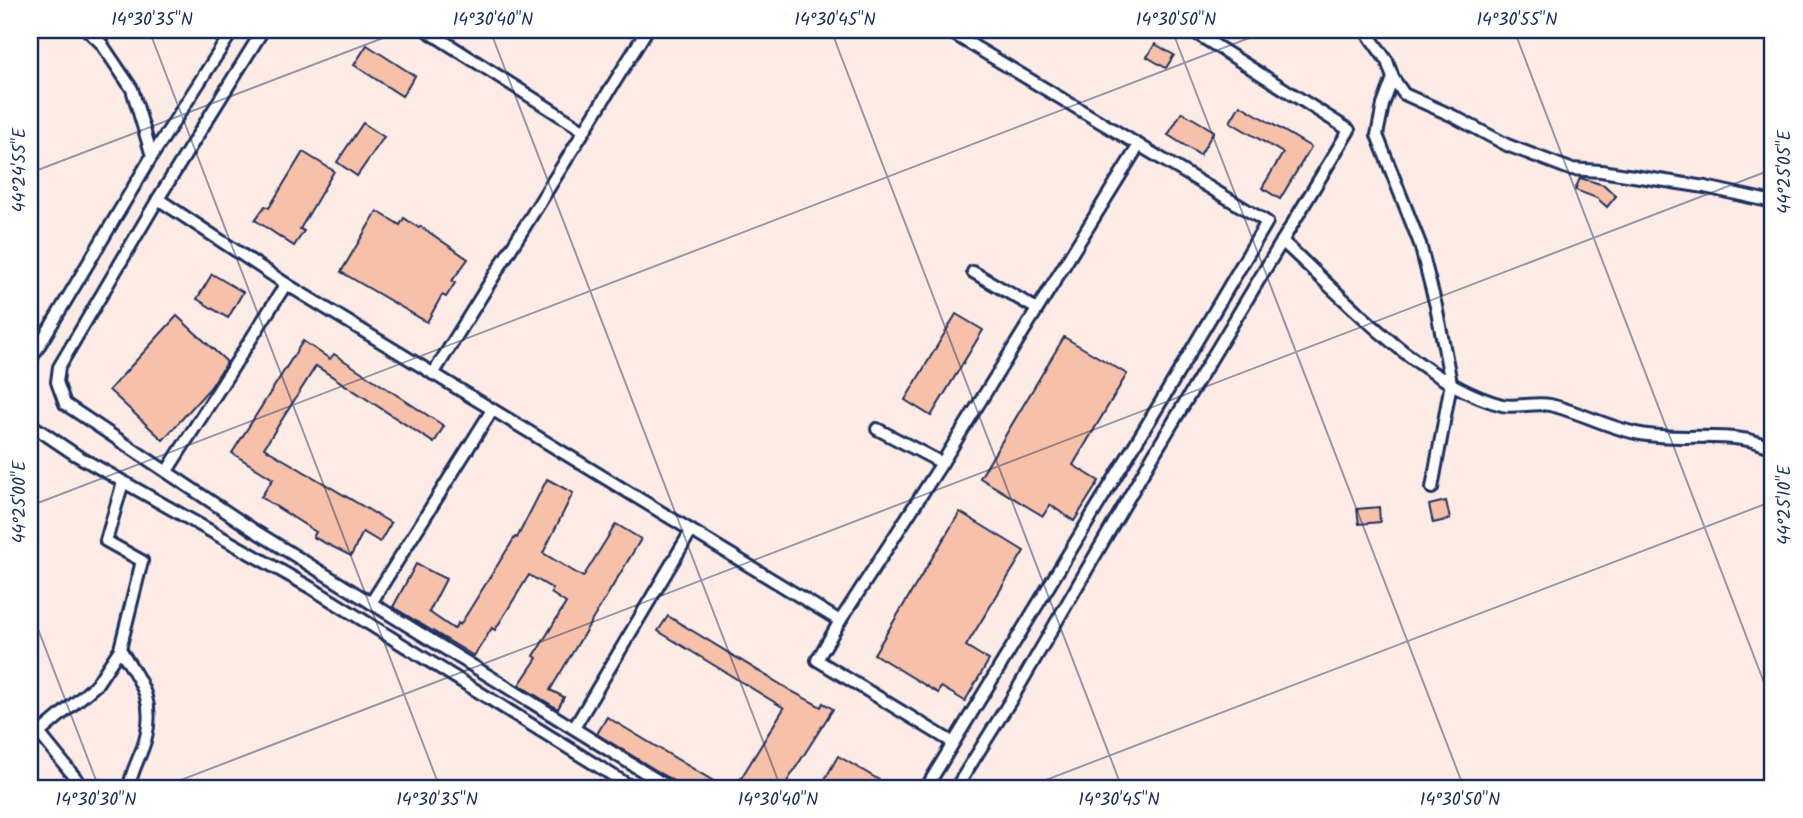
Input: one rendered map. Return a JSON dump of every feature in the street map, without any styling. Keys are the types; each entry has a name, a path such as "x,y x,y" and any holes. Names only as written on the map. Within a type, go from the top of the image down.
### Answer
{"street":[{"path":"87,30 101,43 132,89 152,156"},
{"path":"30,360 152,156 233,30"},
{"path":"263,30 158,199 59,367 57,382 65,404 255,531 670,788"},
{"path":"426,30 583,130"},
{"path":"433,374 647,30"},
{"path":"926,788 1163,400 1267,222 947,30"},
{"path":"956,788 1014,695 1349,130 1191,30"},
{"path":"1365,30 1387,61 1393,78 1404,94 1507,145 1570,169 1601,171 1705,187 1773,202"},
{"path":"1393,78 1383,105 1377,135 1420,244 1436,306 1451,383 1432,488"},
{"path":"952,742 817,660 1139,145"},
{"path":"158,199 286,284 839,621"},
{"path":"1282,241 1396,348 1451,383 1505,406 1526,403 1549,405 1585,415 1621,430 1644,435 1743,439 1773,447"},
{"path":"973,272 1037,309"},
{"path":"167,471 286,284"},
{"path":"371,603 492,410"},
{"path":"30,424 76,455 313,589 633,788"},
{"path":"877,429 942,463"},
{"path":"30,741 96,685 120,649 142,561 106,541 123,482"},
{"path":"574,728 691,531"},
{"path":"120,649 146,691 149,707 145,741 130,776 129,788"},
{"path":"39,733 82,786 87,788"}],"building":[{"path":"1155,44 1174,55 1166,68 1147,57"},
{"path":"367,45 415,76 402,96 354,65"},
{"path":"1240,105 1311,147 1280,199 1262,188 1283,153 1230,122"},
{"path":"1182,112 1214,131 1200,155 1168,135"},
{"path":"363,123 384,137 357,176 337,162"},
{"path":"303,152 334,171 300,229 304,231 294,246 255,220 265,206 269,208"},
{"path":"1580,178 1604,185 1616,196 1607,207 1597,198 1575,190"},
{"path":"377,211 400,225 404,218 419,228 420,226 468,259 452,281 455,283 446,297 442,295 427,322 341,272"},
{"path":"212,274 243,292 228,318 197,299"},
{"path":"956,314 983,330 931,416 905,400"},
{"path":"177,316 227,362 210,388 163,440 109,390"},
{"path":"1064,337 1127,374 1073,465 1099,481 1074,521 1050,505 1043,516 980,478"},
{"path":"303,341 330,359 334,354 444,426 434,443 316,366 264,448 391,523 380,542 363,532 351,556 313,537 316,532 261,497 273,479 232,453"},
{"path":"547,479 573,493 543,553 583,577 616,524 641,539 550,690 564,697 558,709 519,685 537,658 534,656 566,603 551,593 553,589 529,575 495,630 492,628 474,656 393,607 416,564 446,579 429,612 454,629 458,623 460,625 515,537 517,538"},
{"path":"1446,501 1450,519 1433,523 1429,505"},
{"path":"1379,507 1380,522 1359,524 1357,509"},
{"path":"960,512 1024,551 966,646 989,660 965,701 941,687 938,693 874,654"},
{"path":"668,616 793,692 821,707 823,703 833,709 783,788 735,788 784,708 658,631"},
{"path":"607,717 725,788 685,788 675,782 597,734"},
{"path":"838,756 893,788 820,788"}]}
